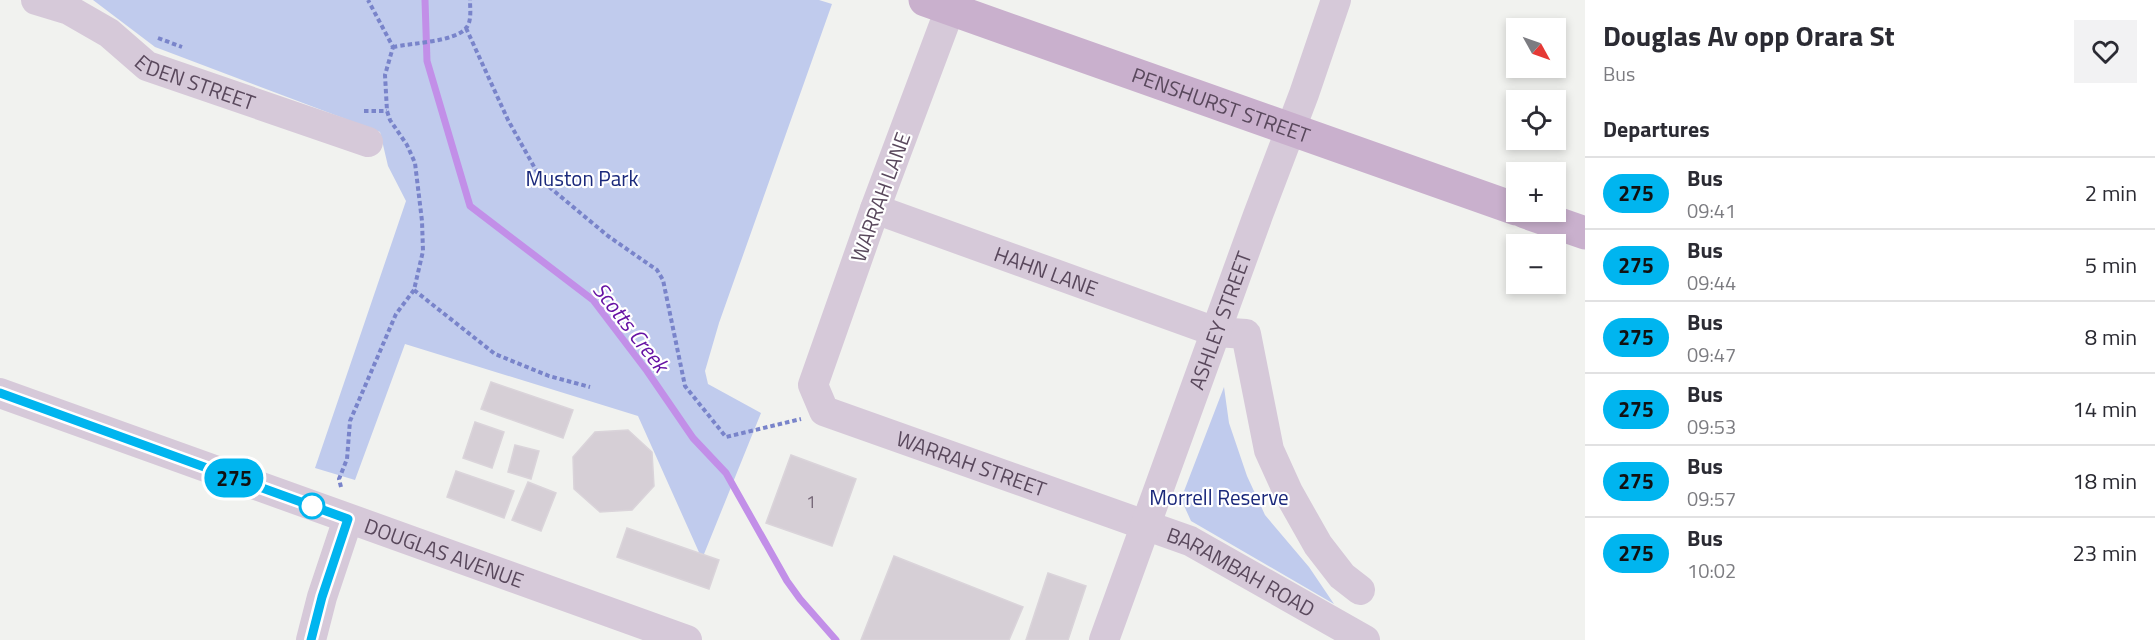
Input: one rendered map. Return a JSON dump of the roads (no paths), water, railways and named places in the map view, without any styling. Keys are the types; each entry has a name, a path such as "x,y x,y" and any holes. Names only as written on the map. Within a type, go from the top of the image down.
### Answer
{"main road":[{"name":"PENSHURST STREET","path":"938,4 1506,204"},
{"path":"1554,222 1585,233"}],"street":[{"name":"EDEN STREET","path":"36,0 69,10 109,33 147,66 368,141"},
{"name":"ASHLEY STREET","path":"1104,640 1336,0"},
{"name":"WARRAH LANE","path":"819,398 938,4"},
{"name":"HAHN LANE","path":"875,209 1216,332 1246,334 1269,450 1288,492 1318,544 1342,576 1360,590"},
{"name":"DOUGLAS AVENUE","path":"0,393 687,640"},
{"name":"WARRAH STREET","path":"819,398 1146,524"},
{"path":"311,640 322,597 348,519"},
{"name":"BARAMBAH ROAD","path":"1146,524 1190,541 1365,640"}],"waterway":[{"name":"Scotts Creek","path":"425,0 427,61 470,206 593,300 647,371 693,438 726,473 787,581 836,640"}],"park label":[{"name":"Muston Park","path":"582,178"},
{"name":"Morrell Reserve","path":"1219,497"}]}
